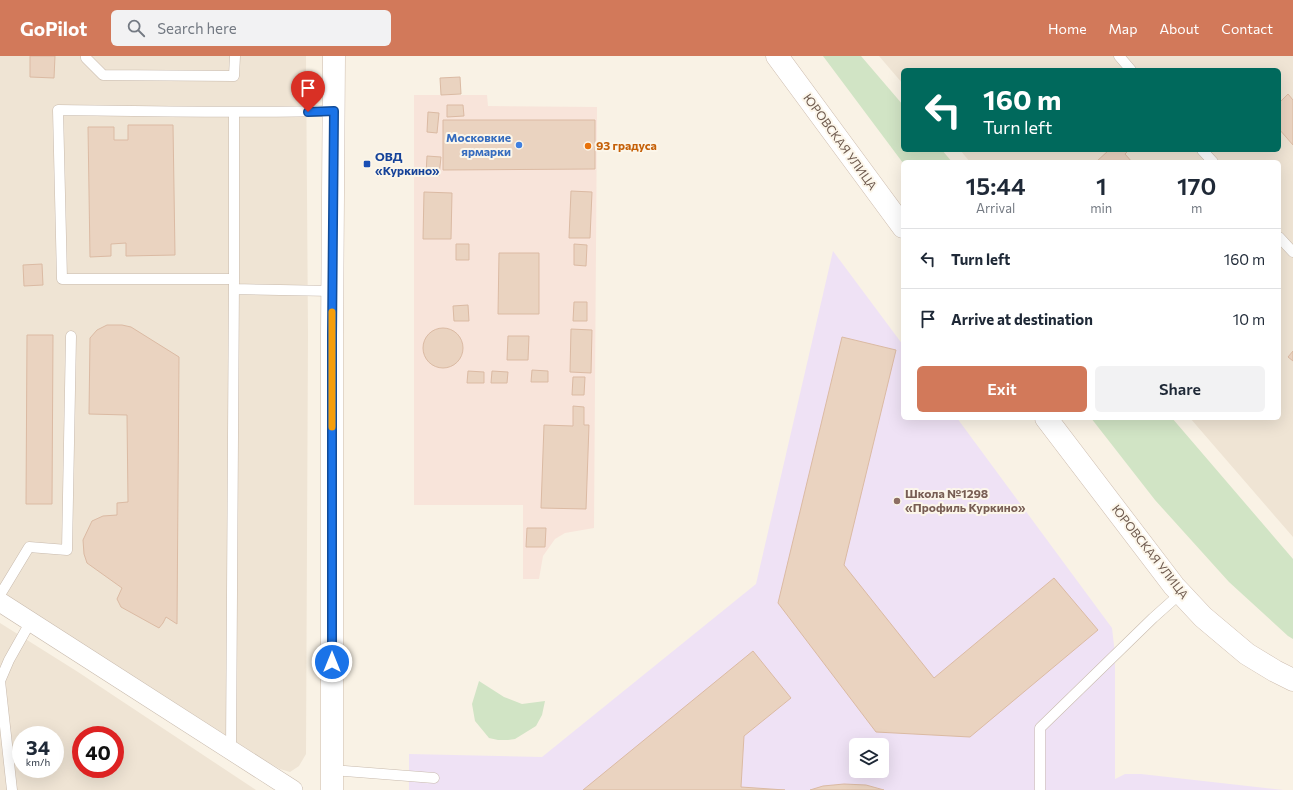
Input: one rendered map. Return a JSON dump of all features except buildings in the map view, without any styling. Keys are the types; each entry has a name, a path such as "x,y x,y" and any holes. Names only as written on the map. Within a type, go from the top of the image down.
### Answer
{"street":[{"path":"332,780 332,291 334,56"},
{"name":"ЮРОВСКАЯ УЛИЦА","path":"777,56 901,224"},
{"name":"ЮРОВСКАЯ УЛИЦА","path":"1048,420 1174,586 1203,617 1247,654 1293,680"},
{"path":"0,602 292,790"}],"lane":[{"path":"86,56 86,58 103,75 234,76 235,56"},
{"path":"1119,56 1129,68"},
{"path":"234,279 62,279 58,110 234,112 334,111"},
{"path":"231,750 234,112"},
{"path":"1204,152 1211,160"},
{"path":"1281,239 1293,252"},
{"path":"234,289 332,291"},
{"path":"0,595 29,547 67,550 71,336"},
{"path":"1040,790 1040,728 1153,618 1181,593"},
{"path":"12,790 0,681 9,660 31,621"},
{"path":"332,780 434,778"}],"shaded area":[{"path":"0,56 306,56 308,333 306,754 299,766 290,772 269,763 0,591"},
{"path":"879,56 1293,56 1293,537 1192,420 1281,420 1281,160 968,160 962,152 1281,152 1281,68 901,68 901,82"},
{"path":"414,95 487,95 488,106 597,107 594,528 565,533 555,539 543,556 539,579 523,579 523,505 414,505"},
{"name":"Школа №1298 «Профиль Куркино»","path":"833,251 901,342 901,420 958,420 1112,628 1115,654 1115,779 1125,774 1141,774 1284,790 409,790 409,754 542,757 756,584"},
{"path":"0,623 78,672 256,790 0,790"}],"green space":[{"path":"823,56 861,56 901,103 901,152 944,152 950,160 901,160"},
{"path":"1093,420 1174,420 1293,559 1293,639 1229,582 1155,500"},
{"path":"479,681 504,697 522,704 545,701 542,715 536,726 515,739 498,740 489,738 475,721 472,704"}],"slow traffic":[{"path":"332,312 332,427"}],"place":[{"name":"Московкие ярмарки","path":"519,145"},
{"name":"93 градуса","path":"588,146"},
{"name":"ОВД «Куркино»","path":"367,164"},
{"name":"Школа №1298 «Профиль Куркино»","path":"897,501"}],"route":[{"path":"308,112 334,111 332,662"}]}
